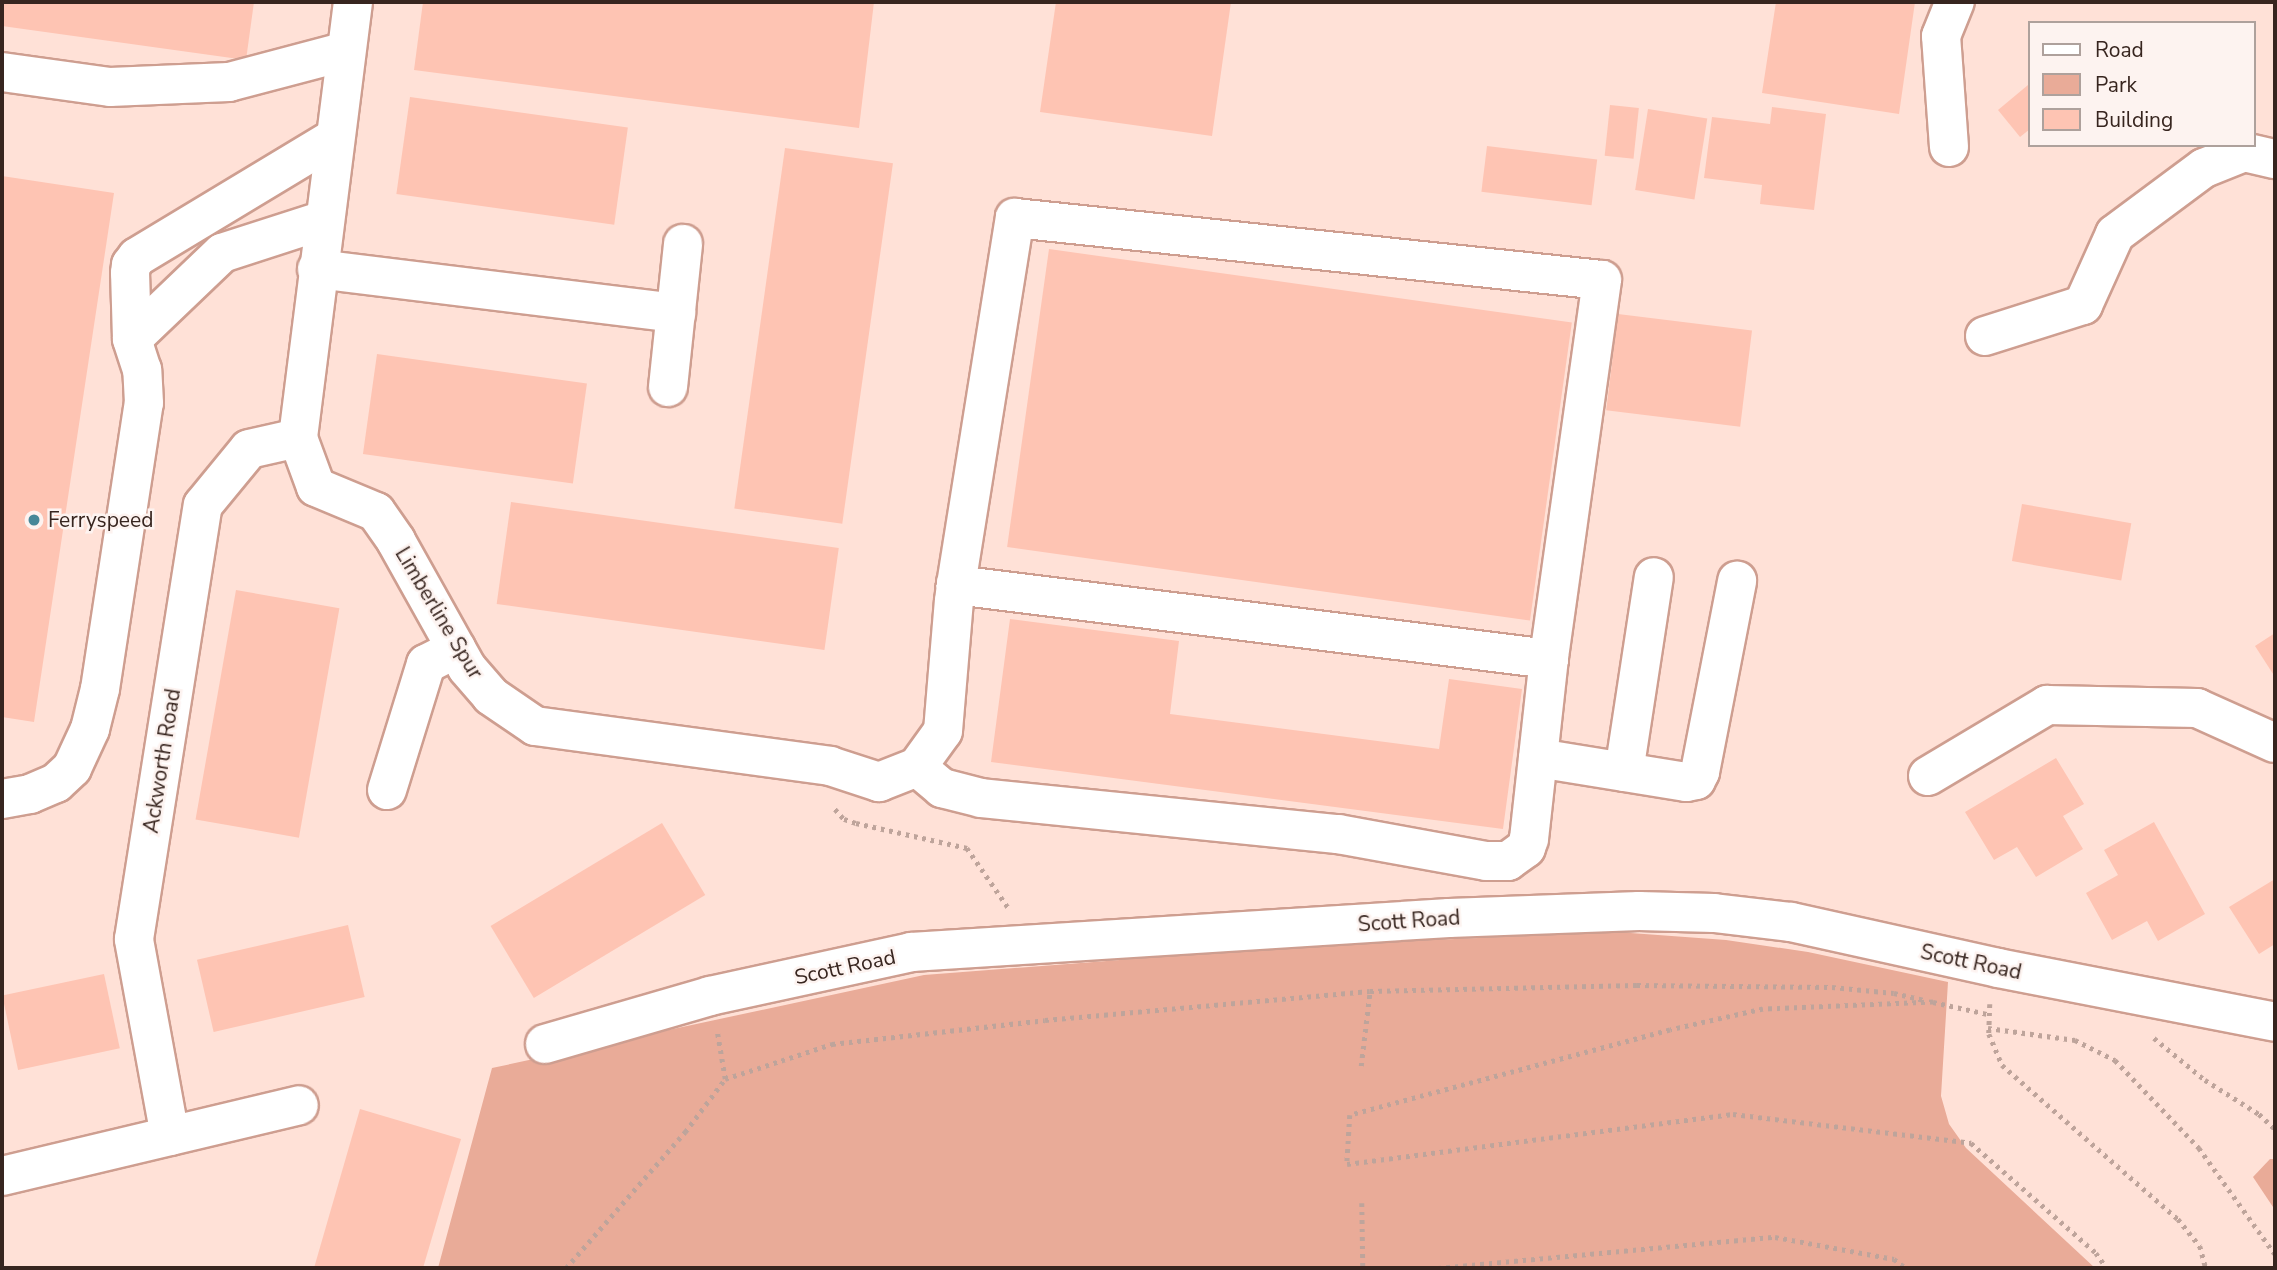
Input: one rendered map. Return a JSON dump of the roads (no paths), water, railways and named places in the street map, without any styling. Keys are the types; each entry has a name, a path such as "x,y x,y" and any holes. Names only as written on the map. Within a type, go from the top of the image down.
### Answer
{"street":[{"name":"Limberline Spur","path":"353,2 317,269 298,438 316,486 376,512 396,541 467,668 491,696 535,726 830,766 879,782 917,767"},
{"path":"1949,147 1941,36 1955,2"},
{"path":"2,72 110,87 229,82 346,51"},
{"path":"2,799 30,794 56,783 72,768 93,716 100,689 145,403 142,370 132,339 131,265 137,257 334,138"},
{"path":"1985,336 2083,305 2115,234 2204,168 2244,152 2275,159"},
{"path":"1015,218 1602,280 1549,659 1526,848 1508,861 1497,862 1338,834 981,798 942,788 917,767 943,731 956,584 1015,218"},
{"path":"132,339 222,253 324,220"},
{"path":"668,387 682,244"},
{"path":"317,269 676,313"},
{"name":"Ackworth Road","path":"170,1136 134,939 203,505 249,449 298,438"},
{"path":"1625,772 1654,577"},
{"path":"1538,758 1686,782 1698,777 1737,581"},
{"path":"956,584 1549,659"},
{"path":"387,790 426,664 457,649"},
{"path":"1927,776 2047,705 2197,708 2275,743"},
{"name":"Scott Road","path":"545,1044 710,996 911,952 1449,919 1639,911 1714,913 1791,922 1998,968 2275,1022"},
{"path":"2,1176 299,1105"}],"place":[{"name":"Ferryspeed","path":"34,520"}]}
